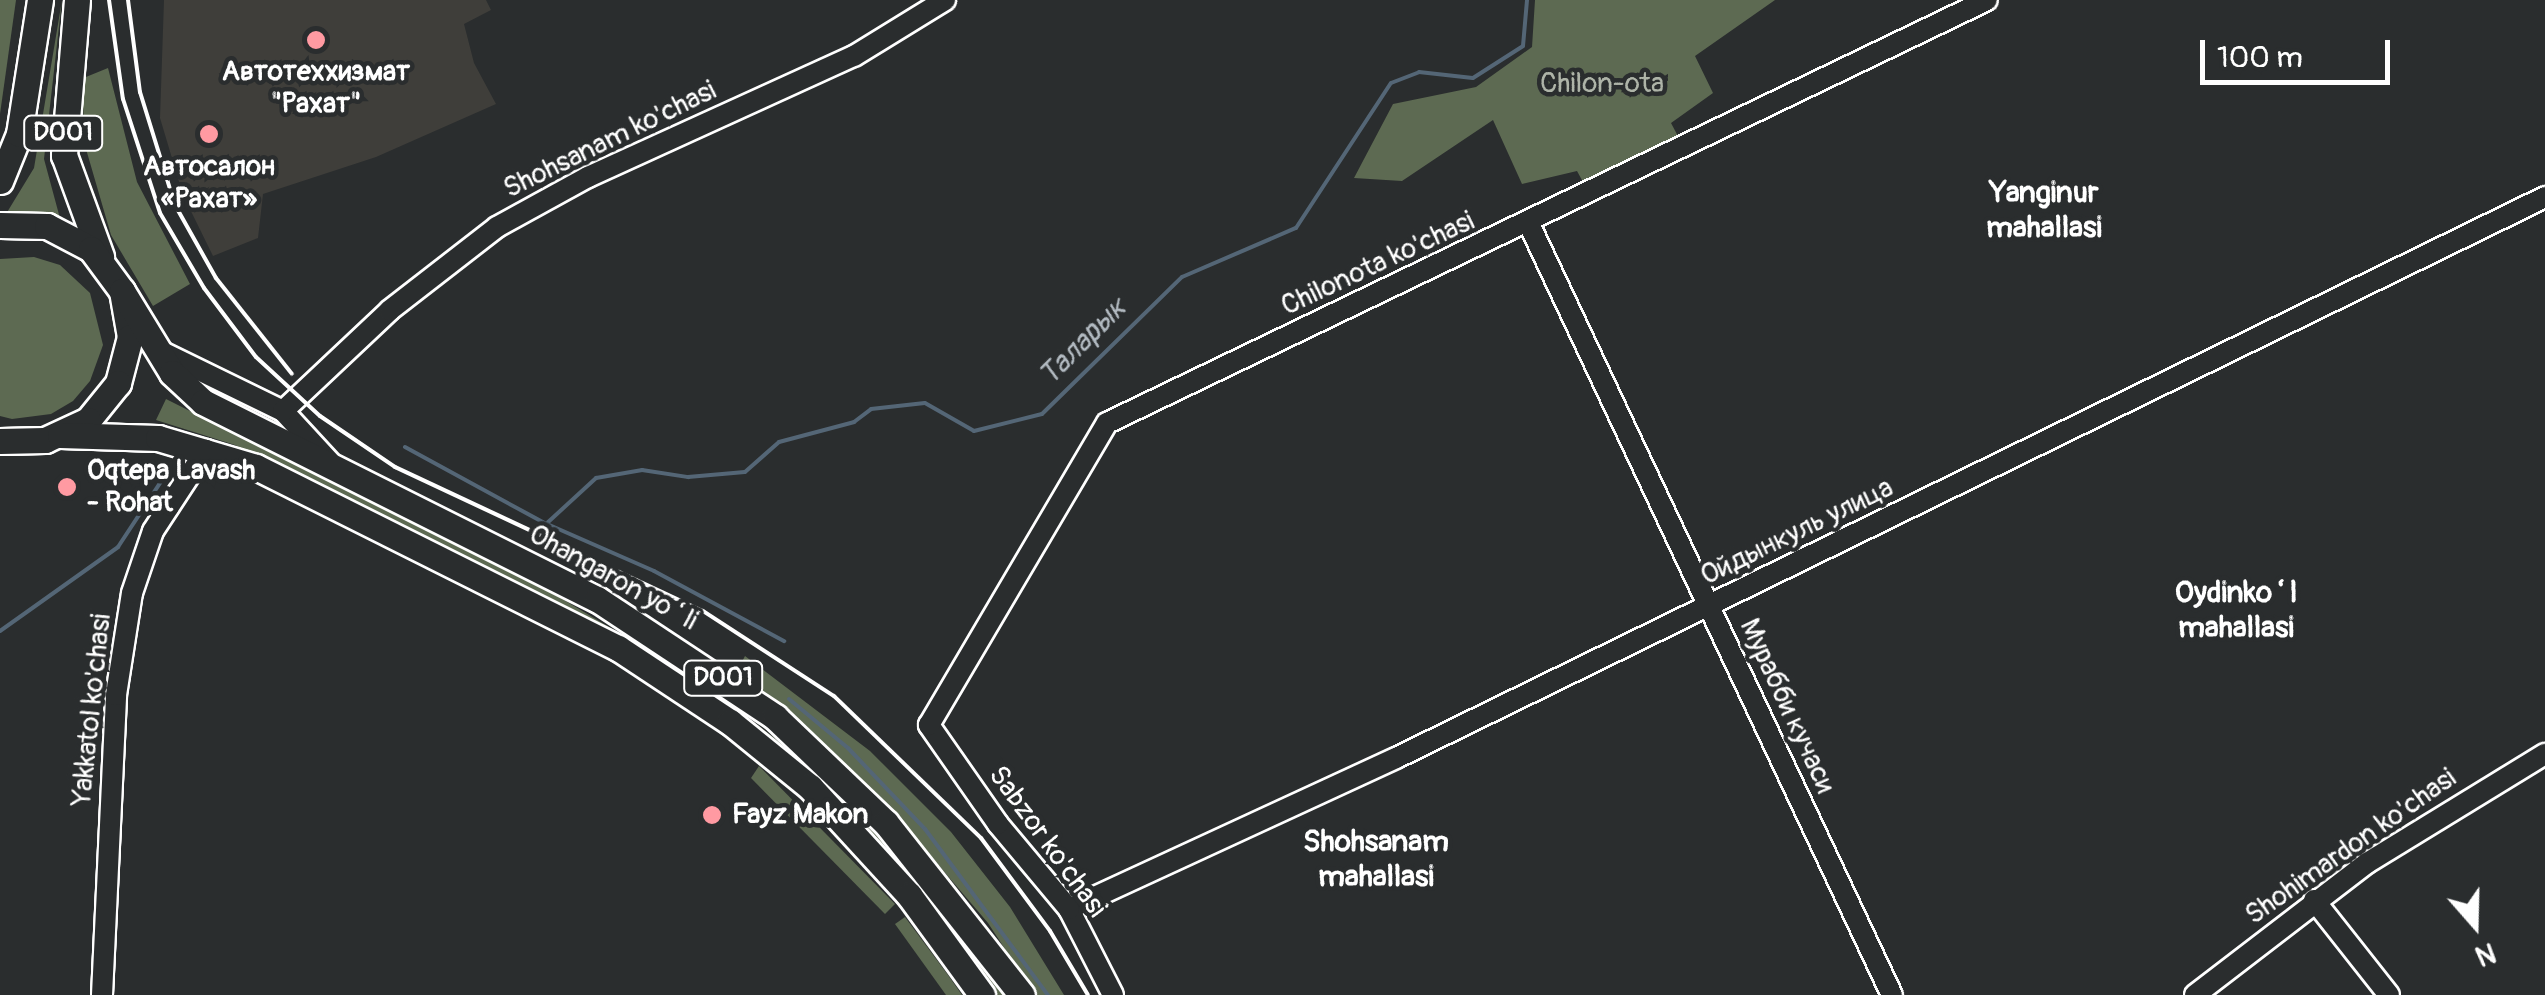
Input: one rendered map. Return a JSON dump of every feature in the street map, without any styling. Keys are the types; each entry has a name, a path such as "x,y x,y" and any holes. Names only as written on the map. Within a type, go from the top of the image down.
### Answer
{"highway":[{"name":"D001","path":"0,180 19,134 40,0"},
{"name":"D001","path":"60,436 100,409 124,369 130,322 122,291 103,260 64,155 77,0"},
{"name":"D001","path":"0,224 47,226 103,260"},
{"name":"Ohangaron yoʻli","path":"122,291 178,380 203,402 610,606 748,697 886,822 1022,995"},
{"name":"D001","path":"0,441 60,436 148,437 206,450 287,480 562,617 701,702 838,815 930,922 982,995"}],"street":[{"name":"Shohsanam ko'chasi","path":"283,411 390,310 497,227 557,192 854,56 945,0"},
{"name":"Chilonota ko'chasi","path":"929,725 1107,423 1529,224 1987,0"},
{"name":"Ойдынкуль улица","path":"1069,910 1709,605 2545,197"},
{"name":"Мурабби кучаси","path":"1529,224 1892,995"},
{"path":"158,350 283,411 337,470"},
{"name":"Yakkatol ko'chasi","path":"102,995 116,696 132,593 153,530 206,450"},
{"name":"Sabzor ko'chasi","path":"929,725 1069,910 1113,995"},
{"name":"Shohimardon ko'chasi","path":"2196,995 2314,900 2545,754"},
{"path":"2314,900 2388,995"}],"shaded area":[{"path":"164,0 486,0 491,10 464,24 474,63 496,104 376,157 263,194 258,238 213,256 183,195 160,118"}],"green space":[{"path":"0,0 16,0 0,114"},
{"path":"62,0 44,159 61,222 6,214 34,168"},
{"name":"Chilon-ota","path":"1535,0 1775,0 1695,56 1713,93 1671,123 1680,140 1583,182 1577,171 1522,184 1493,120 1402,181 1354,178 1393,104 1476,87 1532,47"},
{"path":"108,68 137,182 190,284 153,306 111,235 86,149 81,79"},
{"path":"34,257 60,265 90,293 103,345 90,381 73,401 51,414 12,419 0,416 0,259"},
{"path":"166,399 559,597 704,684 798,756 874,831 1004,995 996,995 794,763 393,524 235,445 156,420"},
{"path":"745,656 870,751 951,832 1010,907 1064,995 1035,995 988,923 888,806 792,715 736,673"},
{"path":"759,766 895,904 885,914 751,778"},
{"path":"905,917 962,995 946,995 895,924"}],"waterway":[{"name":"Таларык","path":"405,447 546,524 596,478 642,470 688,477 745,472 779,442 854,422 871,409 925,403 974,431 1042,414 1182,277 1296,228 1391,83 1419,72 1473,78 1523,46 1527,0"},
{"name":"Таларык","path":"0,631 118,547 162,480"},
{"path":"547,524 654,571 784,641"},
{"path":"789,699 848,748 925,829 1048,995"}],"railway":[{"path":"109,0 123,99 160,213 204,288 256,357 320,416 395,467 703,611 834,696 981,838 1050,931 1088,995"},
{"path":"128,0 140,92 175,205 216,278 292,374"}],"place":[{"name":"Автотеххизмат \"Рахат\"","path":"316,40"},
{"name":"Автосалон «Рахат»","path":"209,134"},
{"name":"Oqtepa Lavash - Rohat","path":"67,487"},
{"name":"Fayz Makon","path":"712,815"}],"district":[{"name":"Yanginur mahallasi","path":"2044,210"},
{"name":"Oydinkoʻl mahallasi","path":"2236,610"},
{"name":"Shohsanam mahallasi","path":"1376,859"}]}
